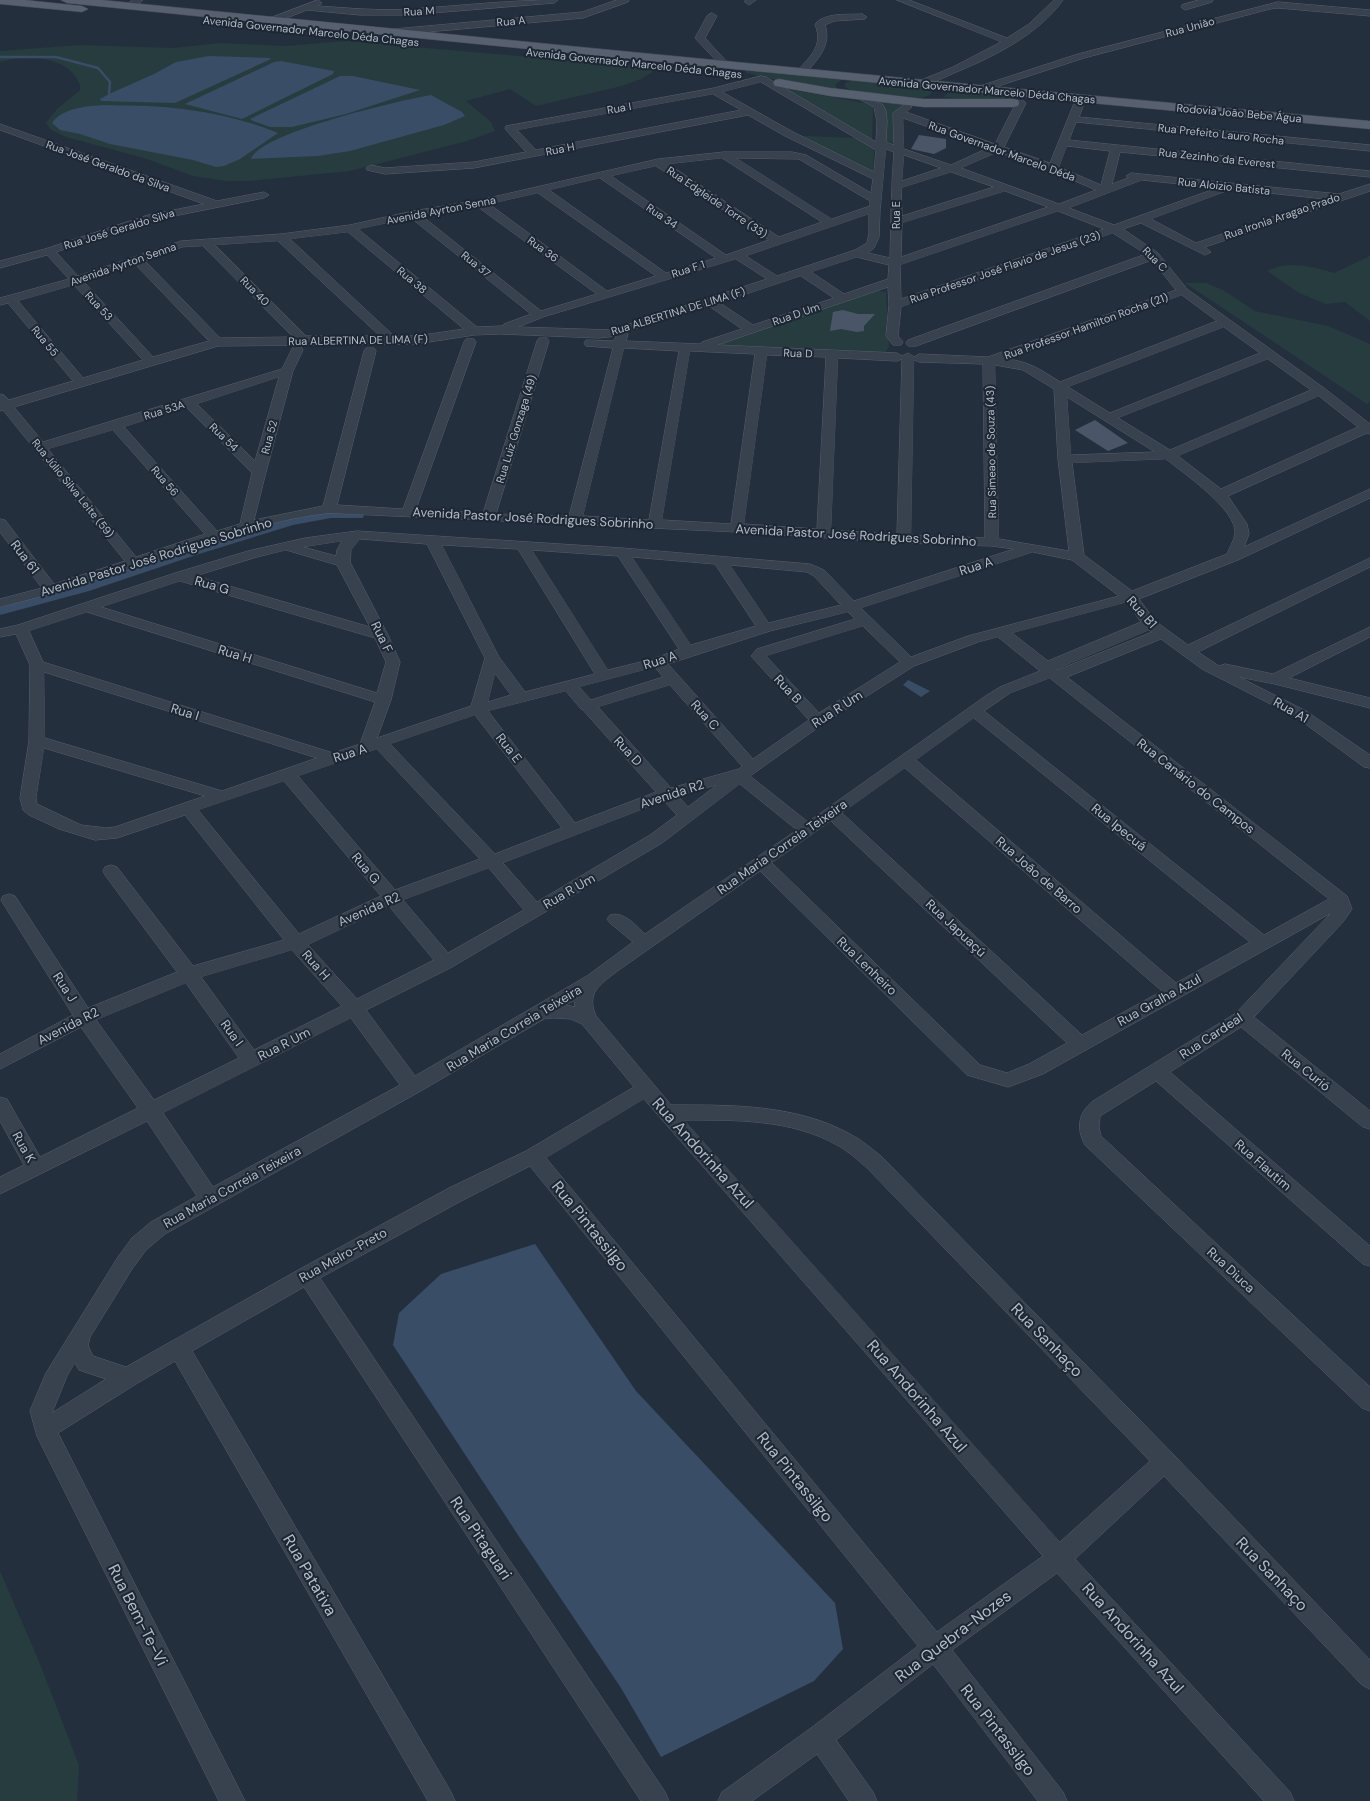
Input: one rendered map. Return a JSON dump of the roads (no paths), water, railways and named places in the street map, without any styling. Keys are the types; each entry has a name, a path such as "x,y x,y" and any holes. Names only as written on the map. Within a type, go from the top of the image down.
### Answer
{"main road":[{"name":"Avenida Governador Marcelo Déda Chagas","path":"67,0 128,3 273,20 293,17 394,32 801,73 983,88 1108,101"},
{"name":"Avenida Governador Marcelo Déda Chagas","path":"0,1 731,72 809,89 924,103 1108,101"},
{"path":"855,95 843,90 840,87 846,80 857,78"},
{"path":"922,83 940,93 940,96 937,98 924,103"},
{"path":"992,103 1039,98 1033,93"},
{"name":"Rodovia João Bebe Água","path":"1108,101 1370,125"}],"street":[{"path":"293,17 326,0"},
{"name":"Rua M","path":"308,8 364,12 406,12 554,0"},
{"name":"Rua A","path":"394,32 583,15 625,0"},
{"path":"901,0 1008,42"},
{"path":"922,83 942,75 1008,42 1044,17 1059,0"},
{"path":"1185,7 1209,0"},
{"name":"Rua União","path":"983,88 1015,79 1081,56 1270,6 1278,5 1370,13"},
{"path":"712,16 700,38 725,65"},
{"path":"801,73 821,48 824,34 820,24 822,22 829,19 862,17"},
{"name":"Rua I","path":"534,154 510,128 714,91 762,79"},
{"name":"Rua C","path":"762,79 881,147 899,149 1060,207 1115,229 1154,255 1183,291 1320,390 1368,429"},
{"path":"1015,79 1020,86 1033,93"},
{"path":"714,91 748,112 878,178"},
{"name":"Rua E","path":"855,95 880,107 882,115 881,147 873,242 866,249 857,253"},
{"path":"1053,168 1080,101"},
{"path":"898,113 908,107 924,103"},
{"path":"896,186 952,168 998,148 1021,103"},
{"name":"Rua H","path":"371,168 385,171 471,166 748,112"},
{"name":"Rua E","path":"898,113 899,149 896,186 897,221 894,263 896,305 892,336 897,342 893,344 889,350 908,357"},
{"name":"Rua Governador Marcelo Déda","path":"898,113 1053,168 1106,190"},
{"name":"Rua Prefeito Lauro Rocha","path":"1072,119 1370,148"},
{"name":"Rua José Geraldo da Silva","path":"0,128 215,204"},
{"path":"1255,163 1257,137"},
{"name":"Rua Zezinho da Everest","path":"1064,143 1370,174"},
{"path":"1106,190 1116,148"},
{"name":"Avenida Ayrton Senna","path":"6,301 76,281 174,246 206,242 281,237 350,228 413,214 480,203 658,162 724,155 778,154 802,157 875,204"},
{"path":"724,155 830,223"},
{"name":"Rua Edgleide Torre (33)","path":"658,162 777,241"},
{"name":"Rua Aloizio Batista","path":"1110,173 1337,197"},
{"name":"Rua 34","path":"601,174 724,258"},
{"path":"857,253 894,263 1060,207 1141,177"},
{"name":"Rua Professor José Flavio de Jesus (23)","path":"896,305 1115,229 1230,186"},
{"path":"897,221 1005,187"},
{"name":"Rua Ironia Aragao Prado","path":"1194,247 1370,187"},
{"path":"540,189 665,277"},
{"name":"Rua José Geraldo Silva","path":"0,264 49,251 152,217 264,195"},
{"name":"Rua 36","path":"480,203 606,295"},
{"name":"Rua F 1","path":"501,330 539,315 737,255 830,223 875,204"},
{"name":"Rua 37","path":"413,214 539,315"},
{"path":"1142,219 1208,254"},
{"name":"Rua 38","path":"350,228 472,337"},
{"path":"281,237 392,341"},
{"name":"Rua 40","path":"206,242 300,345"},
{"name":"Rua 53","path":"49,251 150,361"},
{"name":"Rua ALBERTINA DE LIMA (F)","path":"3,408 80,382 217,342 300,345 472,337 501,330 599,334 624,330 857,253"},
{"path":"737,255 776,280"},
{"path":"897,342 912,343 1154,255"},
{"path":"138,260 217,342"},
{"path":"802,271 842,298"},
{"name":"Rua D Um","path":"698,348 894,281"},
{"name":"Rua Professor Hamilton Rocha (21)","path":"989,361 1183,291"},
{"name":"Rua 55","path":"6,301 80,382"},
{"path":"711,302 752,330"},
{"path":"1077,557 1065,459 1060,386 1225,322"},
{"path":"574,520 624,330"},
{"path":"408,513 472,337"},
{"path":"3,408 219,351 300,345 370,350 432,349 472,337 502,340 698,348"},
{"name":"Rua Luiz Gonzaga (49)","path":"488,517 543,341"},
{"path":"904,539 908,357 920,351 917,346 912,343"},
{"name":"Rua 52","path":"246,527 259,472 287,371 300,345"},
{"path":"655,524 685,348"},
{"name":"Rua D","path":"698,348 989,361 1024,365 1169,455 1220,495 1242,529 1233,557"},
{"path":"329,509 370,350"},
{"path":"737,528 761,352"},
{"path":"824,534 832,354"},
{"path":"1110,417 1270,354"},
{"name":"Rua Simeao de Souza (43)","path":"989,361 992,542"},
{"name":"Rua 53A","path":"40,447 116,425 287,371"},
{"path":"1065,459 1169,455 1320,390"},
{"name":"Rua 54","path":"188,402 259,472"},
{"name":"Rua Júlio Silva Leite (59)","path":"3,408 40,447 133,562"},
{"name":"Rua 56","path":"116,425 214,536"},
{"path":"1220,495 1368,429"},
{"name":"Rua R Um","path":"0,1186 446,962 535,911 620,861 687,816 818,721 909,663 965,642 1130,597 1233,557 1370,493"},
{"name":"Avenida Pastor José Rodrigues Sobrinho","path":"0,603 51,590 214,536 303,512 329,509 488,517 534,534 622,552 814,568 851,607"},
{"name":"Avenida Pastor José Rodrigues Sobrinho","path":"0,633 21,629 180,576 285,546 356,535 432,539 534,534 574,520 737,528 904,539 992,542 1077,557"},
{"name":"Rua 61","path":"0,523 51,590"},
{"path":"534,534 605,677"},
{"path":"285,546 343,562 343,549 356,535"},
{"path":"432,539 492,658 521,698"},
{"name":"Rua A","path":"21,629 37,665 37,740 28,798 29,806 35,811 74,829 88,834 102,835 117,832 478,709 605,677 765,628 851,607 1032,548"},
{"path":"622,552 688,651"},
{"name":"Rua B1","path":"1077,557 1130,597 1150,624 1207,666"},
{"path":"719,560 765,628"},
{"name":"Rua F","path":"343,562 381,635 393,662 373,745"},
{"path":"1188,651 1370,562"},
{"name":"Rua G","path":"180,576 381,635"},
{"name":"Rua H","path":"86,607 383,700"},
{"path":"851,607 909,663"},
{"name":"Rua B","path":"818,721 758,656 762,652 865,621"},
{"name":"Rua Maria Correia Teixeira","path":"1051,672 1150,624"},
{"path":"1275,678 1370,631"},
{"name":"Rua Canário do Campos","path":"1001,632 1341,900"},
{"name":"Rua Maria Correia Teixeira","path":"45,1429 41,1412 54,1383 57,1372 125,1263 139,1244 158,1228 209,1198 412,1088 537,1012 593,981 832,813 905,759 1005,690 1051,672 1163,633"},
{"path":"478,709 492,658"},
{"name":"Rua C","path":"658,662 746,772 808,830"},
{"name":"Rua I","path":"37,665 333,758"},
{"path":"1207,666 1275,678 1370,704"},
{"name":"Rua A1","path":"1207,666 1301,714 1370,763"},
{"path":"586,706 672,679"},
{"name":"Rua D","path":"569,685 586,706 687,816"},
{"name":"Rua E","path":"478,709 572,830"},
{"name":"Rua Ipecuá","path":"975,711 1263,943"},
{"path":"37,740 222,796"},
{"path":"373,745 492,861 535,911"},
{"name":"Rua João de Barro","path":"905,759 1174,992"},
{"name":"Avenida R2","path":"0,1062 84,1017 189,974 296,943 391,898 667,794 746,772"},
{"name":"Rua G","path":"286,774 446,962"},
{"name":"Rua H","path":"188,808 221,847 296,943 354,1008 412,1088"},
{"name":"Rua Japuaçú","path":"832,813 1080,1044"},
{"name":"Rua Lenheiro","path":"761,862 974,1070"},
{"name":"Rua I","path":"111,871 252,1060"},
{"name":"Rua J","path":"9,900 84,1017 151,1111 209,1198"},
{"name":"Rua Gralha Azul","path":"974,1070 1008,1080 1036,1069 1341,900"},
{"name":"Rua Cardeal","path":"1092,1140 1089,1127 1091,1114 1242,1018 1337,918 1343,909 1341,900"},
{"path":"616,919 645,943"},
{"name":"Rua Andorinha Azul","path":"593,981 583,993 582,1005 588,1019 646,1089 668,1112 1059,1558 1280,1801"},
{"path":"537,1012 559,1010 573,1012 588,1019"},
{"name":"Rua Curió","path":"1242,1018 1370,1122"},
{"name":"Rua Flautim","path":"1157,1071 1370,1258"},
{"name":"Rua Melro-Preto","path":"45,1429 128,1377 307,1275 456,1194 533,1156 646,1089"},
{"name":"Rua K","path":"0,1104 36,1168"},
{"name":"Rua Sanhaço","path":"668,1112 762,1115 781,1118 830,1133 860,1151 880,1169 1165,1461 1370,1677"},
{"name":"Rua Diuca","path":"1092,1140 1370,1401"},
{"name":"Rua Pintassilgo","path":"533,1156 934,1648 1054,1801"},
{"name":"Rua Pitaguari","path":"307,1275 656,1801"},
{"path":"82,1330 77,1346 86,1363 128,1377"},
{"name":"Rua Patativa","path":"179,1349 442,1801"},
{"name":"Rua Bem-Te-Vi","path":"45,1429 232,1801"},
{"name":"Rua Quebra-Nozes","path":"731,1801 820,1737 934,1648 1059,1558 1165,1461"},
{"path":"820,1737 864,1801"}],"water":[{"path":"209,56 271,59 175,103 101,101 100,99 176,62"},
{"path":"281,61 334,71 333,74 242,119 185,104 274,62"},
{"path":"340,76 353,76 420,90 346,114 292,127 270,127 250,119"},
{"path":"431,95 462,112 465,116 444,125 350,151 318,156 251,159 260,149 278,139 304,129 333,119 391,103"},
{"path":"103,105 156,106 199,111 240,120 278,133 240,159 224,166 216,167 193,160 110,144 80,134 60,130 52,123 56,118 68,111 82,107"},
{"path":"908,680 930,691 921,697 903,685"},
{"path":"535,1244 636,1391 835,1603 843,1649 814,1681 661,1757 621,1688 393,1345 399,1313 441,1274"}],"waterway":[{"path":"0,57 56,57 98,68 110,82 109,94"},
{"path":"0,611 84,588 194,551 304,518 331,514 358,515"}]}
